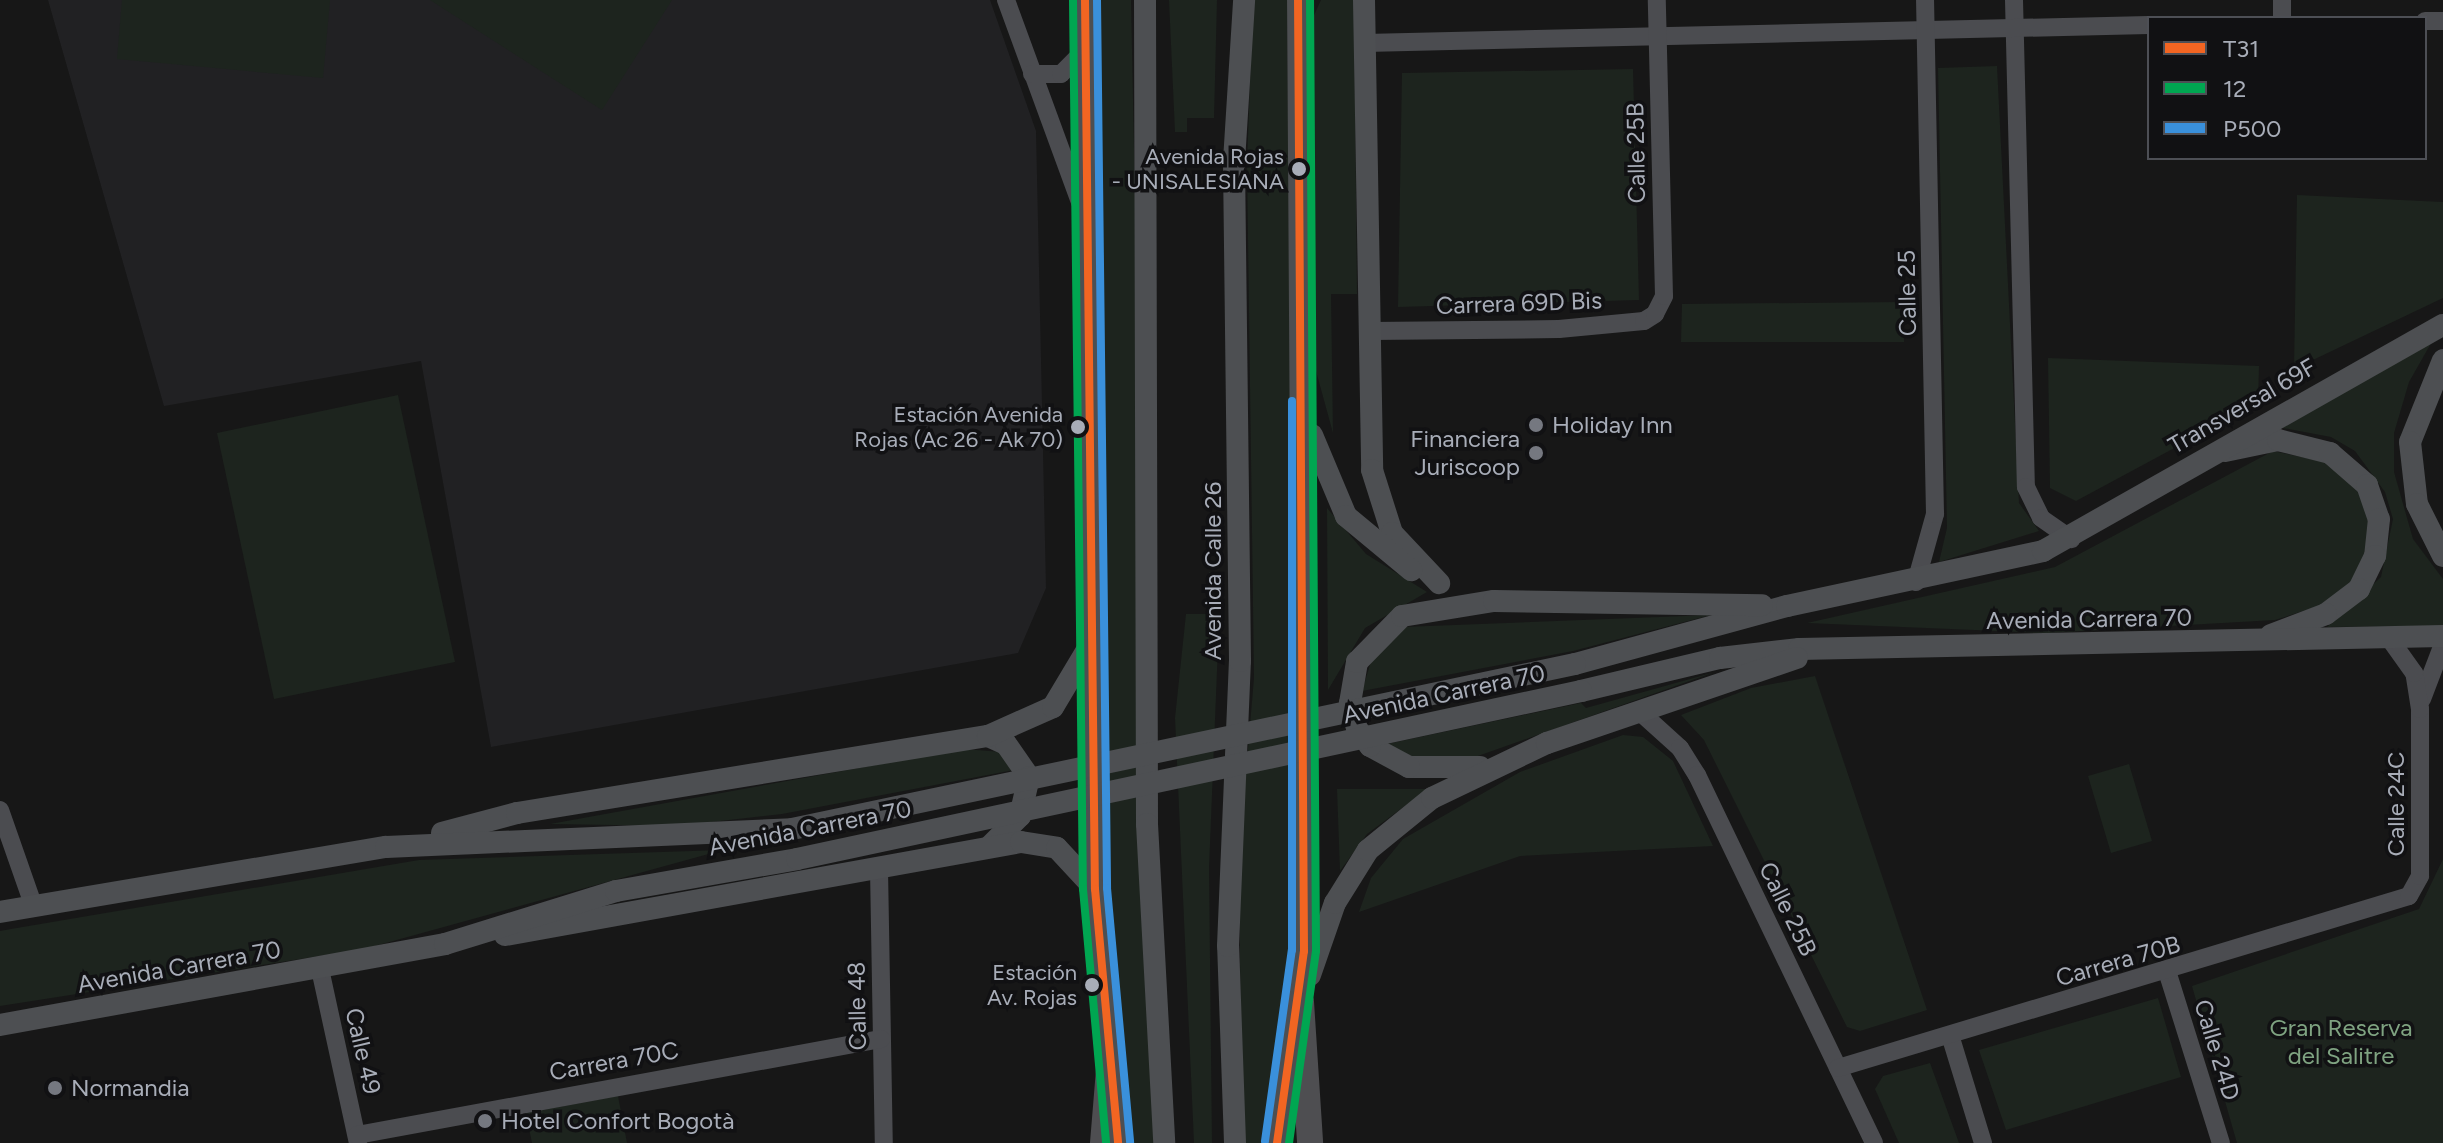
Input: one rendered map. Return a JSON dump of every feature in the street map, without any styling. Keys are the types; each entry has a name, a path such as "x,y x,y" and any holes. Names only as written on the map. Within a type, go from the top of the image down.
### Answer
{"highway":[{"path":"1301,1002 1310,1143"},
{"path":"1103,1143 1109,1070"}],"main road":[{"path":"1085,0 1089,644 1095,889 1118,1143"},
{"path":"1145,0 1147,824 1164,1143"},
{"name":"Avenida Calle 26","path":"1235,1143 1228,946 1240,661 1234,161 1244,0"},
{"path":"1298,0 1304,401 1301,1002"},
{"path":"1298,36 1314,0"},
{"path":"1364,0 1371,331 1379,504 1401,546 1439,583"},
{"name":"Transversal 69F","path":"2071,539 2205,455 2443,325"},
{"path":"2443,360 2410,442 2417,504 2443,556"},
{"path":"1304,401 1319,465 1346,516 1382,551 1439,583 1494,601"},
{"path":"2205,455 2278,440 2313,446 2355,469 2376,509 2380,536 2359,589 2326,614 2255,641"},
{"name":"Avenida Carrera 70","path":"0,912 386,847 792,829 1575,664 1787,606 2016,561 2071,539"},
{"path":"1489,766 1436,771 1388,759 1357,728 1350,703 1357,662 1386,625 1429,608 1494,601 1787,606"},
{"name":"Avenida Carrera 70","path":"4,1023 320,969 445,944 616,891 797,859 1745,653 1836,647 2443,636"},
{"path":"386,847 517,813 988,736 1053,707 1089,644"},
{"path":"1277,1143 1301,1002 1335,903 1368,850 1392,825 1489,766 1639,711 1836,647"},
{"path":"988,736 1018,757 1029,798 989,847"},
{"path":"445,944 989,847 1043,842 1074,863 1095,889"}],"street":[{"path":"1006,0 1085,215"},
{"name":"Calle 25B","path":"1657,0 1662,304"},
{"name":"Calle 25","path":"1916,582 1935,514 1925,0"},
{"path":"2014,0 2026,487 2041,518 2071,539"},
{"path":"1365,43 1925,27 2147,25"},
{"path":"1032,74 1061,74 1085,50"},
{"name":"Carrera 69D Bis","path":"1371,331 1644,321 1662,304"},
{"name":"Calle 24C","path":"2389,638 2414,673 2420,709 2420,876 2409,896"},
{"name":"Calle 24C","path":"2420,709 2443,644"},
{"name":"Calle 25B","path":"1639,711 1680,748 1697,775 1874,1143"},
{"path":"0,810 34,907"},
{"name":"Calle 48","path":"879,869 884,1143"},
{"name":"Carrera 70B","path":"1838,1068 2409,896"},
{"name":"Calle 49","path":"320,969 358,1139"},
{"name":"Calle 24D","path":"2167,971 2221,1143"},
{"path":"1950,1035 1983,1143"},
{"name":"Carrera 70C","path":"358,1139 881,1039"}],"shaded area":[{"path":"48,0 990,0 1036,131 1046,588 1018,653 491,747 421,361 164,406"}],"green space":[{"path":"122,0 330,0 323,78 117,59"},
{"path":"430,0 672,0 602,110"},
{"path":"1096,0 1131,0 1154,1143 1130,1143 1105,846"},
{"path":"1169,0 1217,0 1214,118 1187,118 1187,132 1175,132"},
{"path":"1253,0 1287,0 1295,905 1286,1027 1266,1143 1243,1143 1240,963 1240,842 1254,678 1247,164"},
{"path":"1321,0 1354,0 1357,294 1331,294 1333,433 1313,360 1305,35"},
{"path":"1997,66 2019,503 2039,531 1939,562 1947,528 1938,68"},
{"path":"1633,69 1639,300 1398,307 1402,73"},
{"path":"2297,195 2443,202 2443,298 2294,369"},
{"path":"1903,302 1904,342 1681,342 1682,304"},
{"path":"2434,338 2409,382 2394,433 2394,472 2413,539 2443,579 2443,626 2327,627 2381,577 2393,519 2385,492 2355,451 2331,437 2272,426"},
{"path":"2048,358 2259,366 2258,403 2076,501 2050,488"},
{"path":"398,395 455,662 274,699 217,433"},
{"path":"2273,451 2330,463 2351,479 2363,502 2370,527 2365,554 2352,581 2329,603 2275,620 2046,633 1807,623 2055,567"},
{"path":"1327,508 1366,554 1427,592 1365,628 1328,690"},
{"path":"1209,572 1221,572 1209,868 1212,1143 1194,1143 1175,718 1186,614 1207,614"},
{"path":"1711,615 1573,651 1362,691 1373,655 1403,627"},
{"path":"1715,672 1475,757 1430,763 1382,745 1581,703 1586,708"},
{"path":"1815,676 1927,1010 1860,1031 1847,1027 1704,740 1681,715 1751,688"},
{"path":"1623,735 1643,737 1673,761 1713,846 1520,856 1359,912 1371,878 1403,839 1520,772"},
{"path":"964,749 1002,752 1014,770 782,814 676,826 550,824"},
{"path":"2129,764 2152,841 2111,853 2088,776"},
{"path":"1337,789 1428,789 1367,834 1340,871"},
{"path":"723,850 364,949 0,1006 0,931 419,860"},
{"name":"Gran Reserva del Salitre","path":"2443,859 2443,1143 2237,1143 2192,986 2419,909"},
{"path":"2158,998 2181,1077 2006,1130 1979,1050"},
{"path":"1930,1063 1959,1143 1899,1143 1875,1089 1883,1076"},
{"path":"618,1096 627,1143 532,1143 526,1113"}],"transit line":[{"name":"12","path":"1073,0 1083,889 1106,1143"},
{"name":"T31","path":"1085,0 1095,889 1118,1143"},
{"name":"P500","path":"1097,0 1107,888 1130,1142"},
{"name":"T31","path":"1277,1143 1304,951 1298,0"},
{"name":"12","path":"1289,1143 1316,951 1310,0"},
{"name":"P500","path":"1265,1141 1292,950 1292,401"}],"place":[{"name":"Avenida Rojas - UNISALESIANA","path":"1299,169"},
{"name":"Holiday Inn","path":"1536,425"},
{"name":"Estación Avenida Rojas (Ac 26 - Ak 70)","path":"1078,427"},
{"name":"Financiera Juriscoop","path":"1536,453"},
{"name":"Estación Av. Rojas","path":"1092,985"},
{"name":"Normandia","path":"55,1088"},
{"name":"Hotel Confort Bogotà","path":"485,1121"}]}
